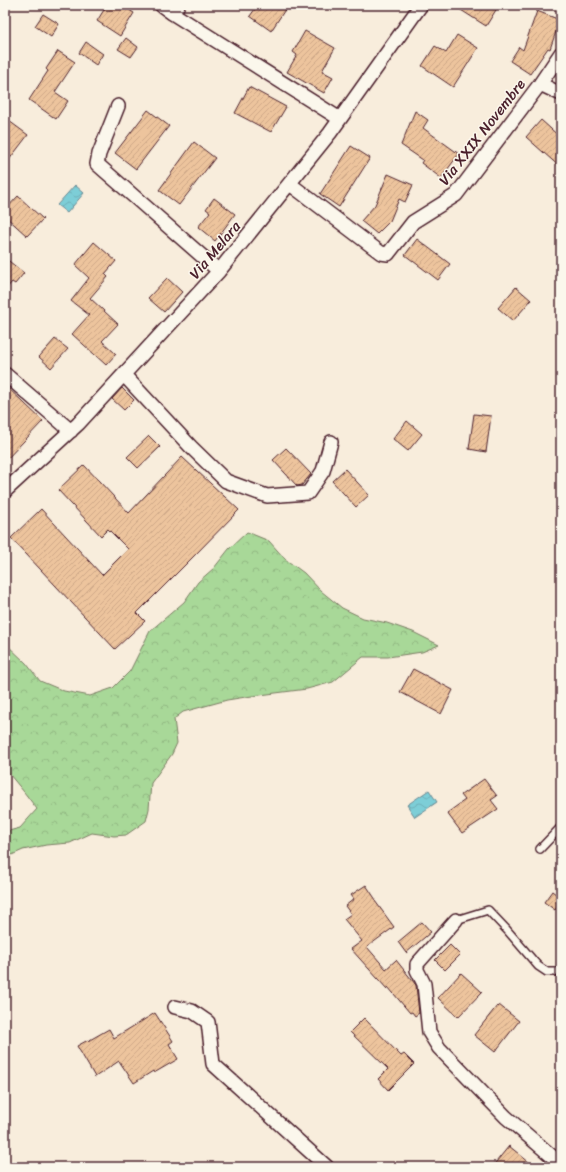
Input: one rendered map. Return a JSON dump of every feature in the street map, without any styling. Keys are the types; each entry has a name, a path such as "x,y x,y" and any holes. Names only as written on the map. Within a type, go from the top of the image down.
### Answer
{"street":[{"path":"161,5 175,9 340,119"},
{"name":"Via Melara","path":"5,491 70,431 220,271 340,119 421,5"},
{"name":"Via XXIX Novembre","path":"290,184 381,253 388,254 414,222 456,195 540,84 561,53"},
{"path":"540,84 561,94"},
{"path":"118,106 98,154 97,164 220,271"},
{"path":"5,374 70,431"},
{"path":"124,375 191,447 226,481 267,496 308,493 323,472 331,442"},
{"path":"456,920 417,964 417,970 424,984 429,1032 439,1048 506,1117 561,1164"},
{"path":"175,1007 192,1011 208,1022 213,1064 327,1167"}],"lane":[{"path":"540,849 561,827"},
{"path":"456,920 488,910 538,966 547,972 557,972 561,970"}],"green space":[{"path":"247,532 269,541 285,559 304,573 321,591 342,608 363,618 387,623 413,632 439,645 422,652 388,657 363,657 333,682 307,689 227,700 183,712 174,719 177,743 172,754 151,783 149,809 146,821 126,835 114,836 92,833 70,843 46,845 23,850 5,858 5,832 20,828 37,809 5,769 5,643 26,663 40,681 64,691 90,696 113,688 130,671 150,631 184,602 198,582 214,568 229,549"}],"water":[{"path":"75,185 84,193 67,213 57,205"},
{"path":"429,790 437,802 415,817 407,805"}],"building":[{"path":"107,5 121,5 134,13 120,36 97,21"},
{"path":"258,5 288,5 271,31 250,16"},
{"path":"453,5 499,5 486,26"},
{"path":"537,11 560,20 550,49 548,48 530,74 510,61 519,47 523,50"},
{"path":"43,14 59,24 51,37 35,26"},
{"path":"305,31 335,48 322,71 333,77 324,93 287,72 297,55 293,52"},
{"path":"457,35 478,48 453,87 422,66 435,46 446,53"},
{"path":"126,38 138,47 131,57 118,49"},
{"path":"86,42 103,54 96,65 79,53"},
{"path":"58,51 75,62 55,92 68,101 56,119 29,100 48,71 46,69"},
{"path":"249,87 286,107 271,132 235,113"},
{"path":"148,110 169,126 136,169 115,153"},
{"path":"415,111 428,120 423,128 459,154 441,178 421,163 423,160 401,145"},
{"path":"5,118 28,135 5,165"},
{"path":"541,120 561,138 561,168 526,137"},
{"path":"194,142 215,158 179,205 159,190"},
{"path":"351,146 370,158 339,207 320,194"},
{"path":"388,174 413,185 405,202 399,199 390,221 377,234 361,221 375,205"},
{"path":"18,196 43,219 27,236 5,216 5,210"},
{"path":"214,198 235,214 215,241 198,227 210,212 206,209"},
{"path":"417,239 450,264 438,280 405,255"},
{"path":"94,242 116,261 105,274 108,277 90,298 118,324 102,341 116,354 106,365 72,334 89,315 71,301 89,278 75,265"},
{"path":"5,258 24,273 15,284 12,282 5,290"},
{"path":"167,278 182,292 164,312 148,298"},
{"path":"516,287 531,300 513,321 498,308"},
{"path":"55,339 68,349 51,368 39,357"},
{"path":"5,385 43,421 5,461"},
{"path":"122,388 134,400 124,410 112,399"},
{"path":"474,414 491,416 486,452 469,449"},
{"path":"407,421 422,434 408,451 393,439"},
{"path":"149,436 160,447 138,468 127,457"},
{"path":"286,448 311,474 302,485 297,486 273,460"},
{"path":"182,457 239,510 137,613 145,621 115,649 11,538 41,509 102,575 128,549 108,529 101,536 58,490 84,465 129,513"},
{"path":"345,469 369,495 356,507 332,481"},
{"path":"413,669 453,690 441,714 400,692"},
{"path":"484,779 497,796 491,800 498,809 462,833 447,813 465,800 461,795"},
{"path":"366,885 376,900 375,901 394,927 367,947 386,969 396,960 416,985 419,1013 415,1016 412,1012 410,1013 388,987 387,989 351,949 362,941 344,919 351,914 345,906 354,899 351,895"},
{"path":"552,891 561,898 561,902 555,910 544,902"},
{"path":"422,922 431,932 406,953 398,942"},
{"path":"450,945 460,955 445,970 435,960"},
{"path":"461,973 482,992 458,1017 438,998"},
{"path":"499,1005 519,1021 495,1052 474,1035"},
{"path":"155,1013 173,1041 169,1044 178,1059 154,1073 153,1071 134,1083 119,1061 95,1077 77,1046 109,1029 114,1038"},
{"path":"364,1018 401,1056 404,1054 414,1064 388,1090 378,1079 388,1069 350,1032"},
{"path":"509,1146 535,1167 492,1167"}]}
